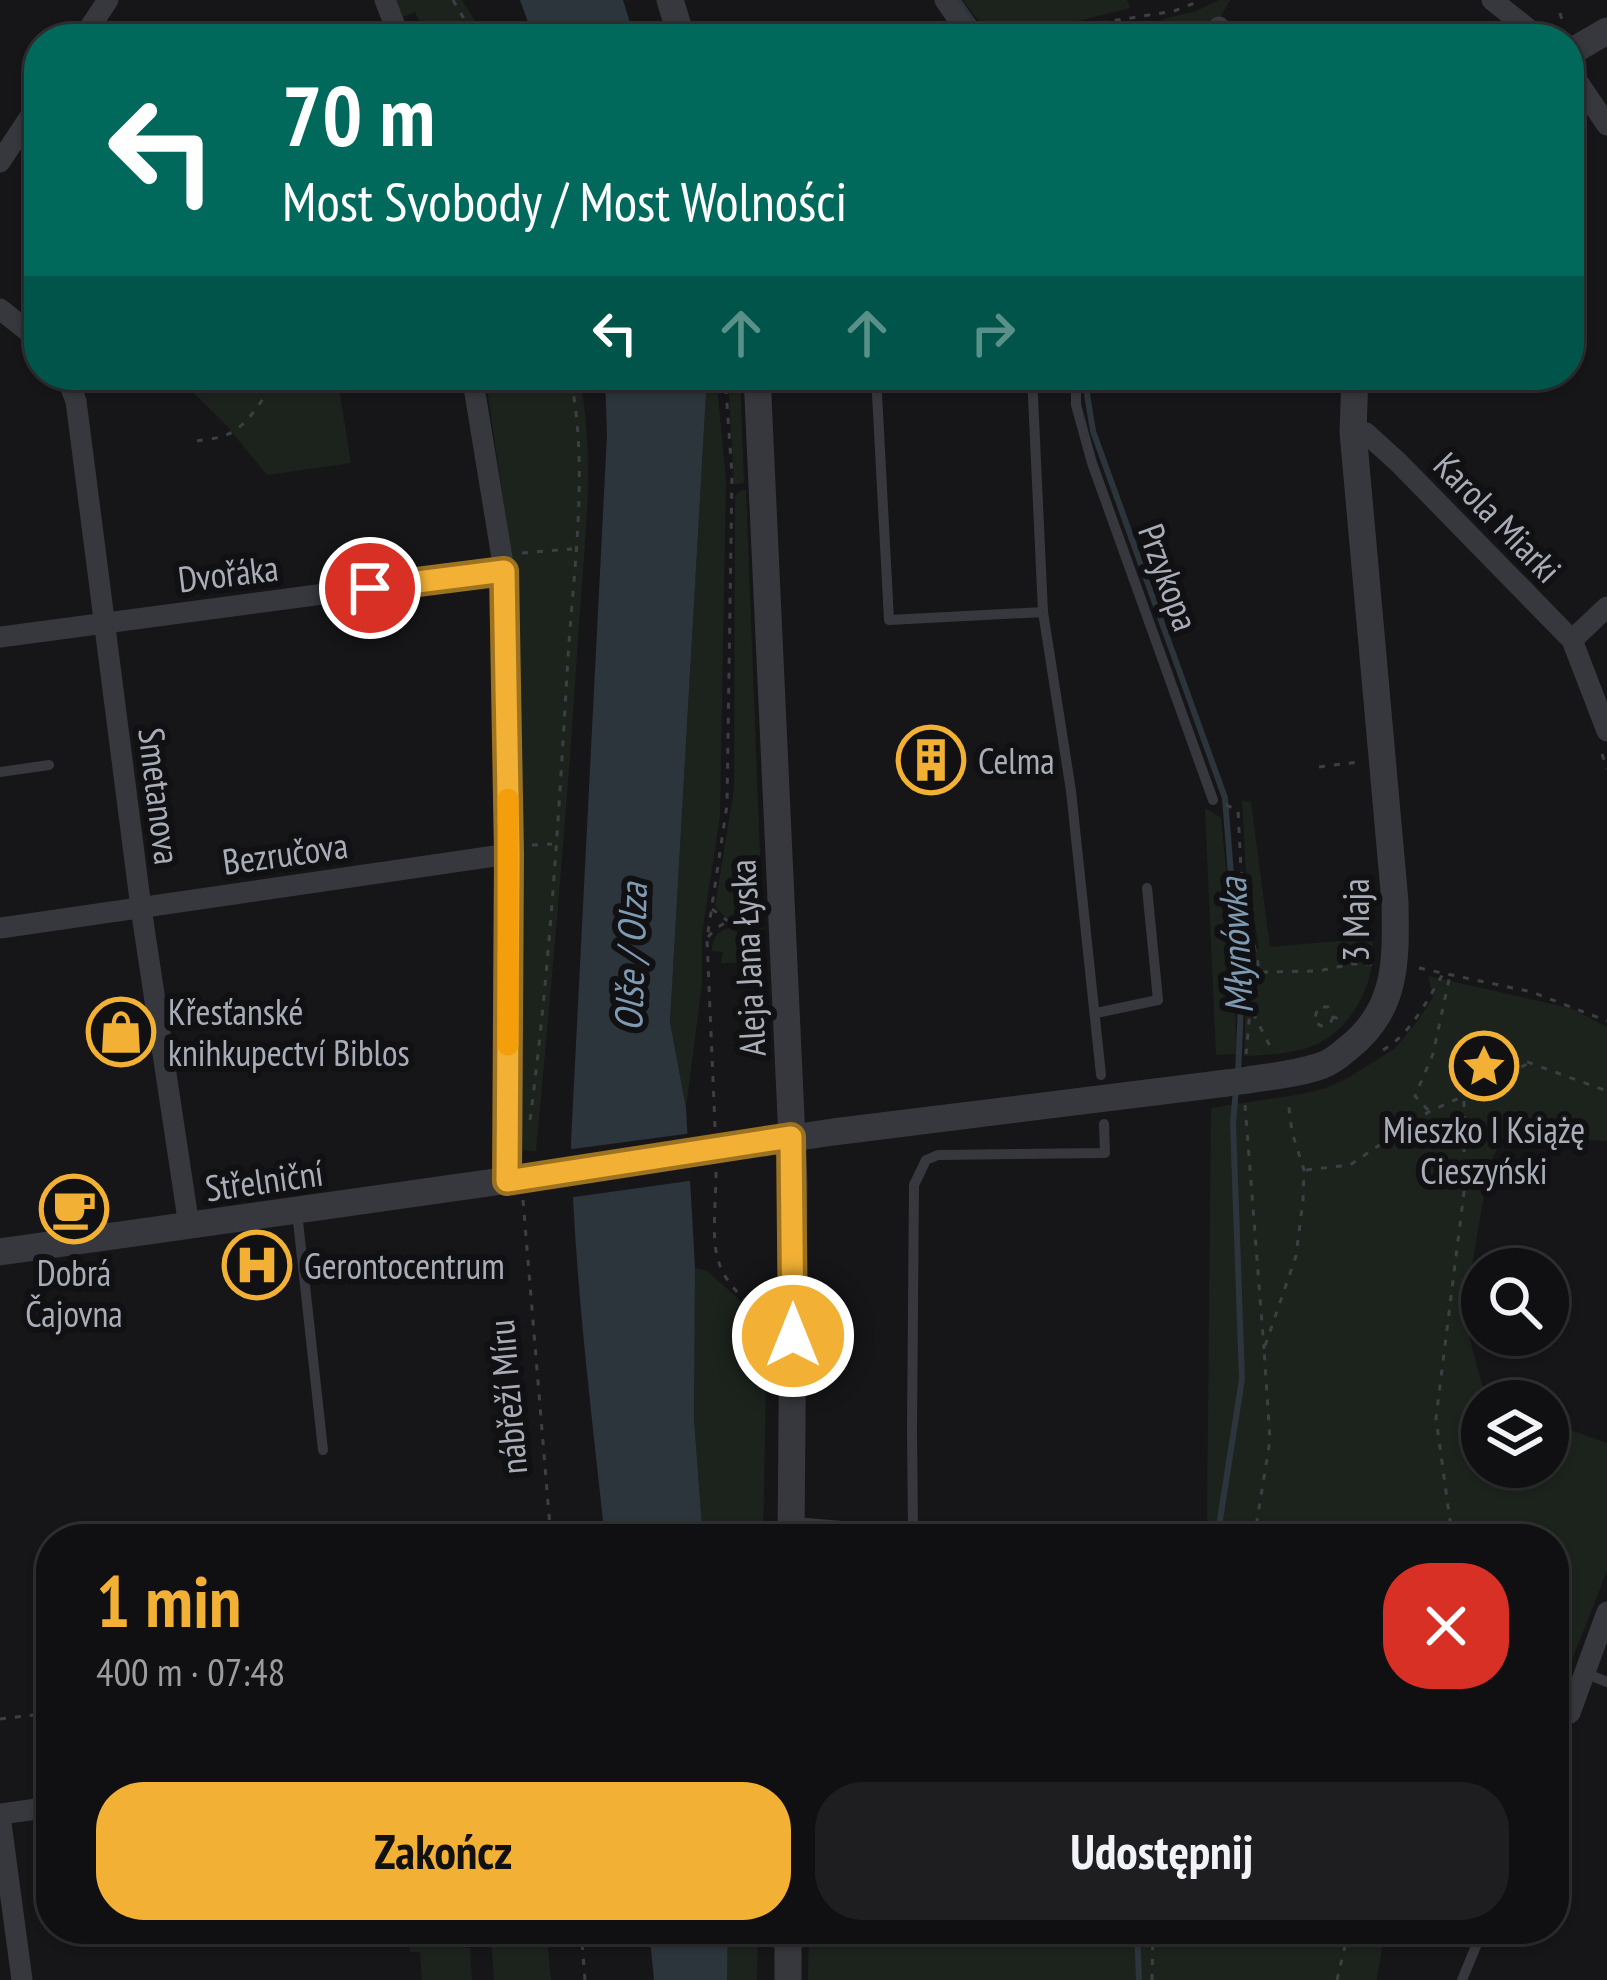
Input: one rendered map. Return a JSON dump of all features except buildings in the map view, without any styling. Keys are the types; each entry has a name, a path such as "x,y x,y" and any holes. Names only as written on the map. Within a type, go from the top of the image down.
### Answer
{"street":[{"path":"1492,0 1522,24"},
{"path":"1584,91 1607,125"},
{"path":"0,162 24,126"},
{"path":"0,309 24,328"},
{"name":"Smetanova","path":"72,390 188,1226"},
{"path":"474,390 503,563 522,1178"},
{"name":"Aleja Jana Łyska","path":"758,390 794,1183 791,1524"},
{"name":"3 Maja","path":"728,1146 1253,1080 1328,1064 1371,1028 1387,1000 1396,958 1395,902 1353,432 1354,390"},
{"name":"Karola Miarki","path":"1353,432 1366,433 1400,464 1572,640 1603,740"},
{"name":"Dvořáka","path":"0,638 503,563"},
{"path":"1572,640 1607,607"},
{"name":"Bezručova","path":"0,928 509,854"},
{"name":"Střelniční","path":"0,1252 728,1146"},
{"path":"1570,1713 1607,1612"},
{"path":"14,1967 0,1815 36,1809"},
{"path":"788,1944 788,1980"}],"lane":[{"path":"877,390 889,620 1043,612"},
{"path":"1033,390 1043,612 1071,791 1101,1075"},
{"name":"Przykopa","path":"1076,390 1093,463 1213,800"},
{"path":"0,772 49,765"},
{"path":"1096,1013 1158,1000 1148,887"},
{"path":"914,1524 914,1185 926,1160 938,1155 1105,1153 1104,1124"},
{"path":"297,1212 323,1450"},
{"path":"1585,1673 1607,1682"},
{"path":"1462,1980 1477,1944"}],"path":[{"path":"1093,24 1174,11 1202,0"},
{"path":"1560,13 1563,24"},
{"path":"196,441 230,434 269,390"},
{"path":"530,1123 559,812 580,470 573,390"},
{"path":"726,390 733,492 728,805 706,938 728,1146"},
{"path":"503,563 575,548"},
{"path":"1603,740 1607,769"},
{"path":"1319,767 1359,762"},
{"path":"1238,810 1242,889 1260,973 1252,1011 1275,1057 1253,1080 1270,1440 1256,1524"},
{"path":"711,908 768,941"},
{"path":"706,938 728,921"},
{"path":"1260,973 1352,964 1376,964 1376,968"},
{"path":"1414,967 1532,992 1607,1021"},
{"path":"1384,1040 1371,1057 1391,1046 1448,973"},
{"path":"1430,1111 1414,1096 1432,1054 1448,973"},
{"path":"1450,1524 1436,1418 1464,1192 1466,1074 1478,1044 1607,1091"},
{"path":"1304,1170 1350,1165 1430,1111 1531,1062"},
{"path":"1253,1080 1292,1132 1304,1170 1296,1256 1264,1349"},
{"path":"716,1166 715,1250 721,1274 772,1321"},
{"name":"nábřeží Míru","path":"522,1178 550,1524"},
{"path":"0,1719 36,1715"},
{"path":"581,1944 585,1980"},
{"path":"1152,1980 1153,1944"},
{"path":"1337,1980 1345,1944"}],"shaded area":[{"path":"393,0 462,0 477,24 421,24 415,12 401,18"},
{"path":"963,0 1127,0 1130,8 1066,24 981,24"},
{"path":"1230,0 1216,24 1164,24 1163,19"},
{"path":"190,390 339,390 351,463 267,475"},
{"path":"487,390 581,390 587,507 536,1151 513,1150 514,573"},
{"path":"706,390 717,390 726,480 720,816 702,934 702,984 686,1108 670,1022"},
{"path":"729,390 741,390 744,483 734,485"},
{"path":"746,490 762,936 715,906 734,789 735,496"},
{"path":"1242,801 1251,802 1270,947 1372,938 1371,971 1350,1017 1325,1040 1295,1051 1244,1056 1247,963 1259,947 1246,875"},
{"path":"1205,808 1221,818 1235,962 1236,1054 1216,1055"},
{"path":"729,928 763,947 764,962 721,963 723,952 712,951 713,942"},
{"path":"1428,976 1570,1008 1607,1027 1607,1141 1504,1136 1489,1165 1475,1248 1461,1248 1461,1356 1474,1356 1481,1380 1461,1380 1461,1488 1569,1488 1569,1429 1607,1443 1607,1571 1569,1667 1569,1524 1207,1524 1211,1108 1326,1088 1394,1049 1433,997"},
{"path":"695,1268 707,1271 767,1324 763,1524 702,1524 694,1419"},
{"path":"409,1944 466,1944 470,1948 472,1980 422,1980 420,1952 410,1952"},
{"path":"491,1944 547,1944 551,1980 494,1980"},
{"path":"728,1944 758,1944 757,1980 727,1980"},
{"path":"809,1944 1383,1944 1377,1980 808,1980"}],"water":[{"path":"520,0 623,0 630,24 529,24"},
{"name":"Olše / Olza","path":"606,390 706,390 670,1022 686,1108 695,1268 694,1419 702,1524 603,1524 579,1291 571,1142"},
{"path":"650,1944 728,1944 727,1980 654,1980"}],"pier":[{"path":"693,1133 696,1180 567,1198 565,1150"}],"waterway":[{"name":"Młynówka","path":"958,0 975,24"},
{"name":"Młynówka","path":"1086,390 1093,431 1225,798 1241,1003 1238,1076"},
{"name":"Młynówka","path":"1219,1524 1242,1379 1233,1123 1236,1089"},
{"name":"Młynówka","path":"1138,1944 1139,1980"}],"slow traffic":[{"path":"508,799 508,1045"}],"place":[{"name":"Celma","path":"931,760"},
{"name":"Křesťanské knihkupectví Biblos","path":"121,1032"},
{"name":"Mieszko I Książę Cieszyński","path":"1484,1066"},
{"name":"Dobrá Čajovna","path":"74,1209"},
{"name":"Gerontocentrum","path":"257,1265"}],"route":[{"path":"370,588 504,571 509,854 507,1181 791,1137 793,1336"}]}
